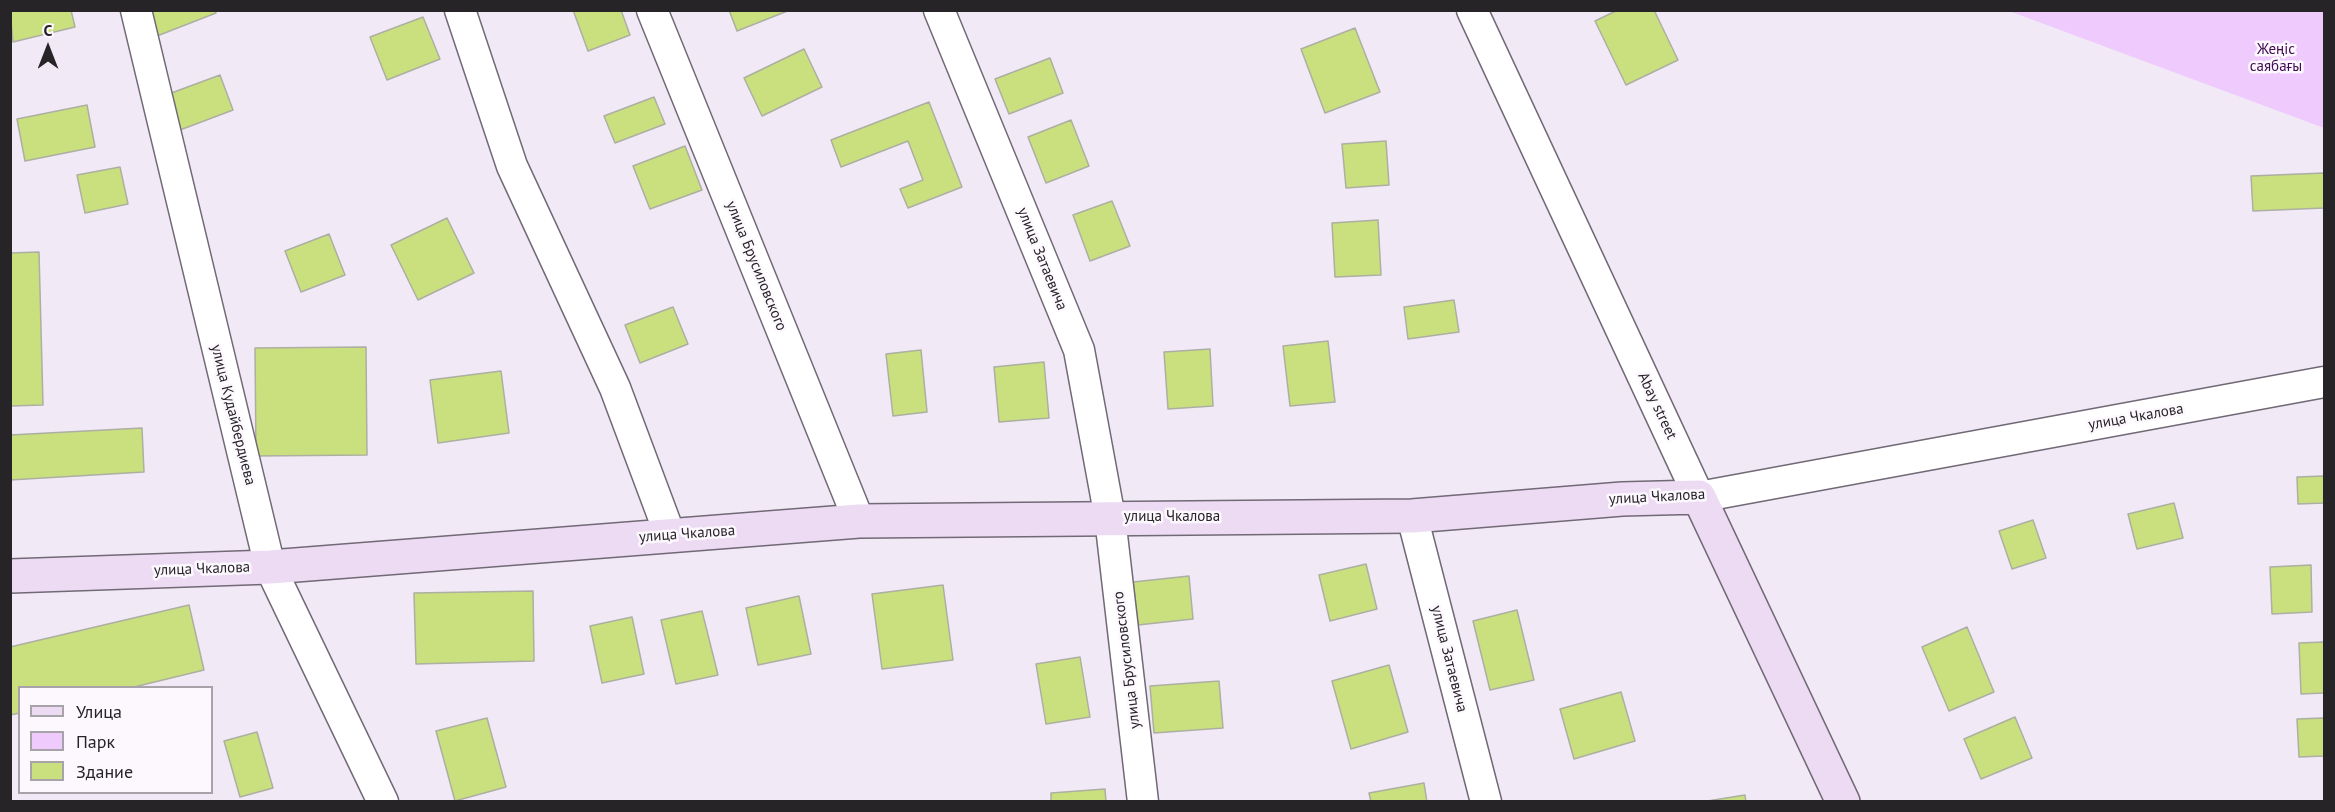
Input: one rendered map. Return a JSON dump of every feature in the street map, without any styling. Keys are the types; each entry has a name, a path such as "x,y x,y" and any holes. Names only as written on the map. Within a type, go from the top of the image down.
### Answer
{"street":[{"name":"улица Кудайбердиева","path":"136,10 270,567 383,801"},
{"path":"460,10 512,166 615,388 670,535"},
{"name":"улица Брусиловского","path":"652,10 859,521"},
{"name":"улица Затаевича","path":"939,10 1079,350 1110,518"},
{"name":"Abay street","path":"1472,10 1843,801"},
{"name":"улица Чкалова","path":"10,576 270,567 859,521 1412,516 1622,499 1699,497 2325,382"},
{"name":"улица Затаевича","path":"1412,516 1486,801"},
{"name":"улица Брусиловского","path":"1110,518 1143,801"}],"green space":[{"name":"Жеңіс саябағы","path":"2009,11 2324,11 2324,128"}],"building":[{"path":"10,10 71,10 75,27 13,42"},
{"path":"147,10 215,10 216,13 157,36"},
{"path":"573,10 621,10 630,35 588,51"},
{"path":"729,10 790,10 737,31"},
{"path":"1618,10 1654,10 1678,60 1626,85 1595,21"},
{"path":"423,17 440,59 387,80 370,37"},
{"path":"1355,28 1380,92 1325,113 1301,49"},
{"path":"804,49 822,87 762,116 744,78"},
{"path":"1050,58 1063,93 1009,114 995,79"},
{"path":"220,75 233,110 180,130 166,95"},
{"path":"654,97 665,124 615,143 604,116"},
{"path":"929,102 962,187 908,208 900,189 923,180 908,141 841,167 831,140"},
{"path":"87,105 95,147 25,161 17,119"},
{"path":"1071,120 1089,166 1046,183 1028,137"},
{"path":"1386,141 1389,185 1346,188 1342,144"},
{"path":"685,146 702,190 650,209 633,166"},
{"path":"120,167 128,204 85,213 77,175"},
{"path":"2324,173 2324,208 2253,211 2251,176"},
{"path":"1112,201 1130,246 1090,261 1073,215"},
{"path":"447,218 474,273 418,300 391,245"},
{"path":"1378,220 1381,275 1335,277 1332,223"},
{"path":"329,234 345,275 301,292 285,251"},
{"path":"39,252 43,405 10,406 10,253"},
{"path":"1454,300 1459,332 1408,339 1404,307"},
{"path":"673,307 688,344 640,363 625,325"},
{"path":"1328,341 1335,402 1290,406 1283,346"},
{"path":"366,347 367,455 256,456 255,348"},
{"path":"1210,349 1213,406 1168,409 1164,352"},
{"path":"921,350 927,412 893,416 886,354"},
{"path":"1044,362 1049,418 999,422 994,367"},
{"path":"501,371 509,433 438,443 430,380"},
{"path":"142,428 144,472 10,480 10,435"},
{"path":"2324,476 2324,503 2298,504 2297,477"},
{"path":"2174,503 2183,538 2137,549 2128,514"},
{"path":"2033,520 2046,558 2012,569 1999,531"},
{"path":"1366,564 1377,609 1330,621 1319,575"},
{"path":"2311,565 2312,612 2272,614 2270,567"},
{"path":"1189,576 1193,619 1138,625 1133,582"},
{"path":"943,585 953,660 882,669 872,594"},
{"path":"533,591 534,661 416,664 414,593"},
{"path":"799,596 811,654 758,665 746,608"},
{"path":"189,605 204,670 138,686 18,686 18,713 10,715 10,647"},
{"path":"1517,610 1534,680 1490,690 1473,621"},
{"path":"702,611 718,675 676,684 661,620"},
{"path":"632,617 644,674 602,683 590,626"},
{"path":"1967,627 1994,692 1949,711 1922,647"},
{"path":"2324,642 2324,693 2301,694 2299,643"},
{"path":"1080,657 1090,717 1046,724 1036,664"},
{"path":"1389,665 1408,732 1351,749 1332,681"},
{"path":"1219,681 1223,728 1154,733 1150,686"},
{"path":"1621,692 1635,741 1574,759 1560,709"},
{"path":"2015,717 2032,758 1981,779 1964,739"},
{"path":"487,718 506,787 455,801 436,731"},
{"path":"2324,718 2324,756 2299,757 2297,719"},
{"path":"257,732 273,788 240,797 224,741"},
{"path":"1424,783 1427,802 1371,802 1369,793"},
{"path":"1105,789 1106,802 1051,802 1051,793"},
{"path":"1745,795 1746,802 1701,802"}]}
